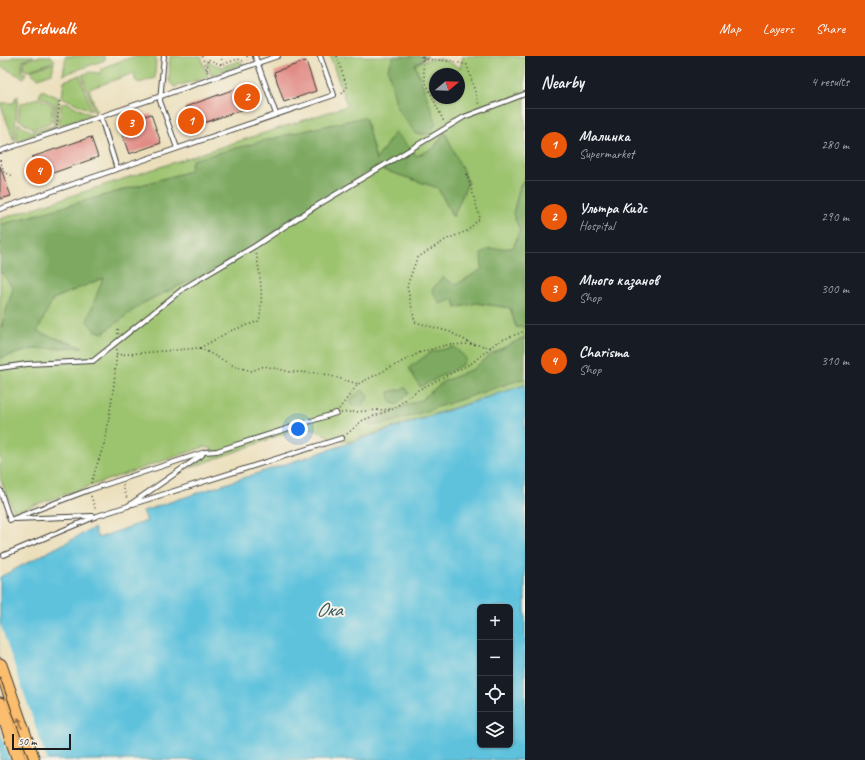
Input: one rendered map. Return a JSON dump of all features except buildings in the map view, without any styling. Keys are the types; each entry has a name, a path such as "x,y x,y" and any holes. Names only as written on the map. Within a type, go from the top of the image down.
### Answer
{"main road":[{"path":"0,664 33,760"},
{"path":"0,704 19,760"}],"lane":[{"path":"164,56 160,101 177,148"},
{"path":"255,56 276,114"},
{"path":"0,151 101,118 160,95 278,56"},
{"path":"0,209 334,95 320,56"},
{"path":"0,368 27,364 92,361 117,343 184,288 255,246 313,208 447,127 480,110 525,94"},
{"path":"101,118 117,169"},
{"path":"10,520 89,490 206,452 217,451 336,413"},
{"path":"4,555 97,516 342,438"},
{"path":"128,506 206,452"},
{"path":"0,490 10,520"},
{"path":"10,520 97,516"}],"path":[{"path":"202,56 209,77"},
{"path":"221,65 222,56"},
{"path":"337,56 347,86 341,95"},
{"path":"206,70 208,57 221,65"},
{"path":"447,127 425,81 422,57 452,61 467,65 480,110"},
{"path":"221,65 238,59 246,63"},
{"path":"57,128 60,98"},
{"path":"0,160 4,172 13,176"},
{"path":"467,174 480,218 468,231 447,239 417,258 407,286 415,322 450,332 472,344"},
{"path":"116,355 200,348 230,331 259,321 262,307 261,284 255,246"},
{"path":"97,516 89,490 106,438 118,328"},
{"path":"342,438 363,420 393,409 418,390 472,363 497,342 525,331"},
{"path":"336,413 358,384 421,352 446,345 472,344 491,347"},
{"path":"200,348 234,366 252,371 264,366 291,372 320,373 358,384"},
{"path":"336,413 393,409"},
{"path":"121,480 128,506"}],"green space":[{"path":"16,56 34,56 22,61 22,72 26,73 24,78 0,66 0,62"},
{"path":"40,56 51,56 55,61 27,71 23,69 24,61"},
{"path":"66,56 104,56 105,60 63,75"},
{"path":"135,56 156,56 155,78 139,83 135,80 134,73 89,89 96,109 95,113 82,75 89,72 101,73 101,68"},
{"path":"170,56 201,56 208,77 174,87 169,81"},
{"path":"330,56 394,56 388,69 416,134 430,134 436,122 429,104 465,104 465,68 460,68 463,56 525,56 525,179 520,186 513,214 520,230 513,248 488,249 482,269 456,285 454,299 456,308 476,303 510,308 516,327 525,327 525,337 491,354 473,369 443,382 421,400 368,421 389,423 525,378 525,385 348,442 328,436 306,426 190,468 213,449 204,447 14,512 0,478 0,358 34,349 81,347 36,332 53,299 103,278 103,333 143,303 223,265 375,167 438,188 453,217 468,182 444,132 434,148 417,156 376,160 365,117 286,135 192,160 190,171 0,225 0,219 347,106"},
{"path":"394,56 428,56 415,65 436,122 431,134 416,134 397,108 388,69"},
{"path":"438,58 460,68 429,68 429,103 415,64"},
{"path":"208,61 221,67 239,61 244,64 211,75"},
{"path":"54,63 52,73 38,78 29,71"},
{"path":"80,75 92,111 62,97 64,81"},
{"path":"42,90 59,98 56,124 53,123 55,104 39,96"},
{"path":"18,96 14,141 0,103 14,103 15,98"},
{"path":"38,98 53,105 51,122 34,129 18,119 20,104"},
{"path":"66,102 91,115 59,126 61,104"},
{"path":"365,117 376,160 395,132 417,156 434,148 445,132 468,182 453,217 438,188 375,167 223,265 143,303 103,333 94,330 87,321 103,278 53,299 37,332 83,347 34,349 0,358 0,332 13,288 2,273 0,273 0,225 190,171 192,160 286,135"},
{"path":"18,123 32,132 56,125 56,127 16,141"},
{"path":"525,179 525,327 516,327 510,308 476,303 456,308 454,299 440,304 432,290 442,277 456,285 482,269 481,254 488,249 513,248 520,230 513,214 520,186"},
{"path":"2,272 13,288 0,332 0,273"},
{"path":"525,337 525,378 389,423 370,426 367,420 421,400 443,382 473,369 491,354"},
{"path":"454,347 466,358 462,365 420,387 409,368 431,352"},
{"path":"406,388 409,393 397,405 390,402 389,392"},
{"path":"361,390 369,395 363,406 352,406 350,400"}],"water":[{"name":"Ока","path":"525,385 525,760 0,760 0,577 94,528 98,538 147,521 143,511"}],"pier":[{"path":"0,624 47,760 10,760 0,731"}],"tram line":[{"path":"0,677 29,760"}],"place":[{"name":"Ультра Кидс","path":"247,97"},
{"name":"Малинка","path":"191,121"},
{"name":"Много казанов","path":"131,123"},
{"name":"Charisma","path":"39,171"}]}
